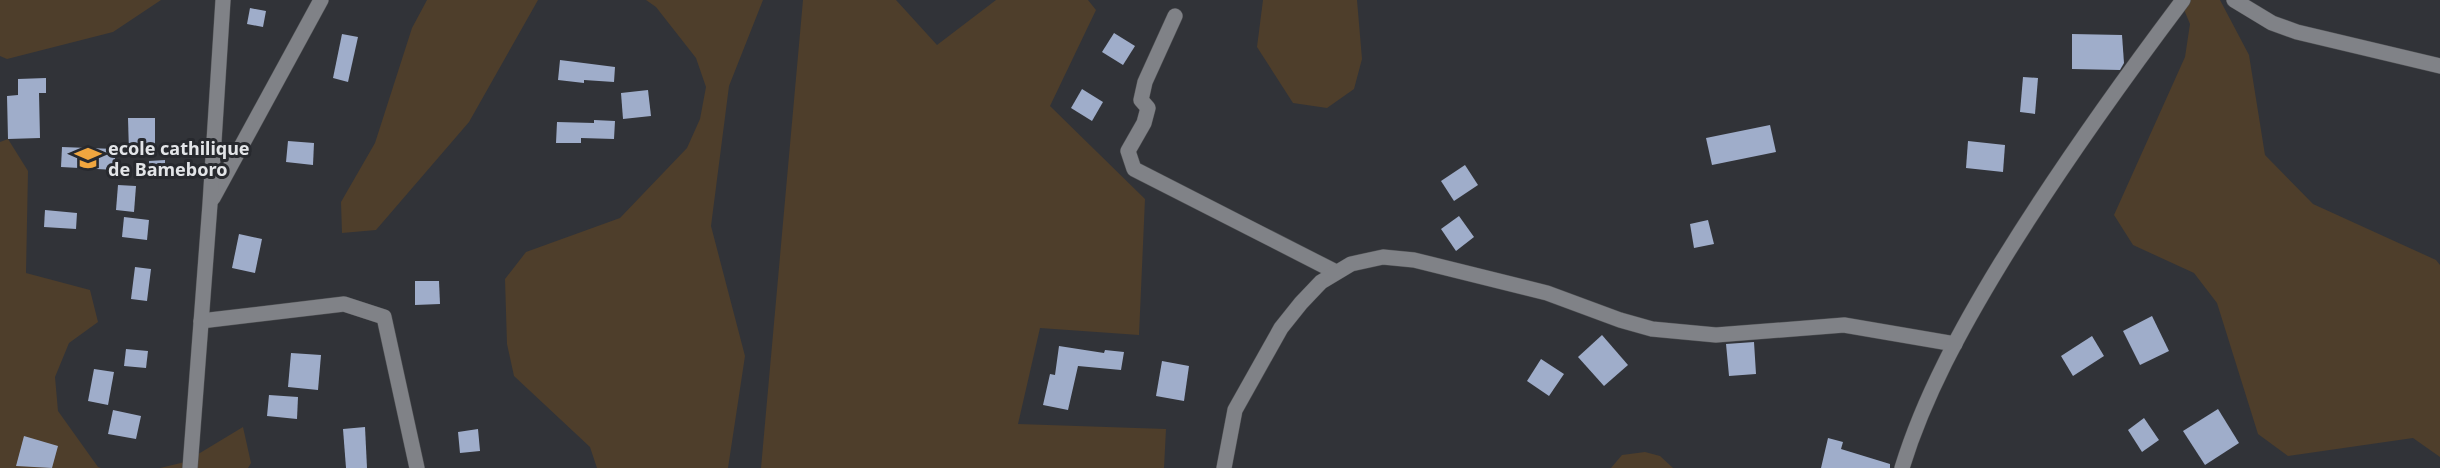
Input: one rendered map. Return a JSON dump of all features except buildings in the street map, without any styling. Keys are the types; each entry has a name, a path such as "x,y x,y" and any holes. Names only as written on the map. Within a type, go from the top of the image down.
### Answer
{"street":[{"path":"189,468 210,204 223,0"},
{"path":"210,204 321,0"},
{"path":"1902,468 1954,344 1989,283 2061,169 2183,0"},
{"path":"2234,0 2272,23 2297,32 2440,66"},
{"path":"1175,16 1145,82 1141,100 1148,108 1144,123 1128,151 1134,169 1336,272"},
{"path":"1224,468 1235,410 1281,328 1321,282 1351,264 1383,257 1414,260 1547,292 1620,320 1671,332 1716,335 1844,325 1954,344"},
{"path":"201,321 344,304 384,317 417,468"}],"shaded area":[{"path":"0,0 161,0 113,32 7,59 0,56"},
{"path":"427,0 538,0 469,122 376,230 342,233 341,202 375,143 412,28"},
{"path":"646,0 763,0 729,86 711,226 745,356 728,468 597,468 590,447 514,376 507,344 505,279 526,252 620,218 687,148 700,119 706,87 696,58 656,7"},
{"path":"803,0 896,0 937,45 996,0 1088,0 1096,10 1050,106 1145,199 1139,335 1040,328 1018,424 1166,429 1164,468 761,468"},
{"path":"1263,0 1357,0 1362,59 1354,89 1327,108 1293,103 1257,47"},
{"path":"2180,0 2220,0 2249,55 2265,155 2313,204 2436,260 2440,265 2440,457 2413,438 2288,456 2258,434 2217,303 2194,273 2133,245 2114,215 2185,57 2190,24"},
{"path":"8,139 28,171 26,273 90,290 98,322 69,343 55,377 58,411 101,468 0,468 0,142"},
{"path":"243,427 251,463 248,468 160,468 185,462"},
{"path":"1645,452 1660,456 1673,468 1611,468 1622,455"}],"place":[{"name":"ecole cathilique de Bameboro","path":"88,158"}]}
